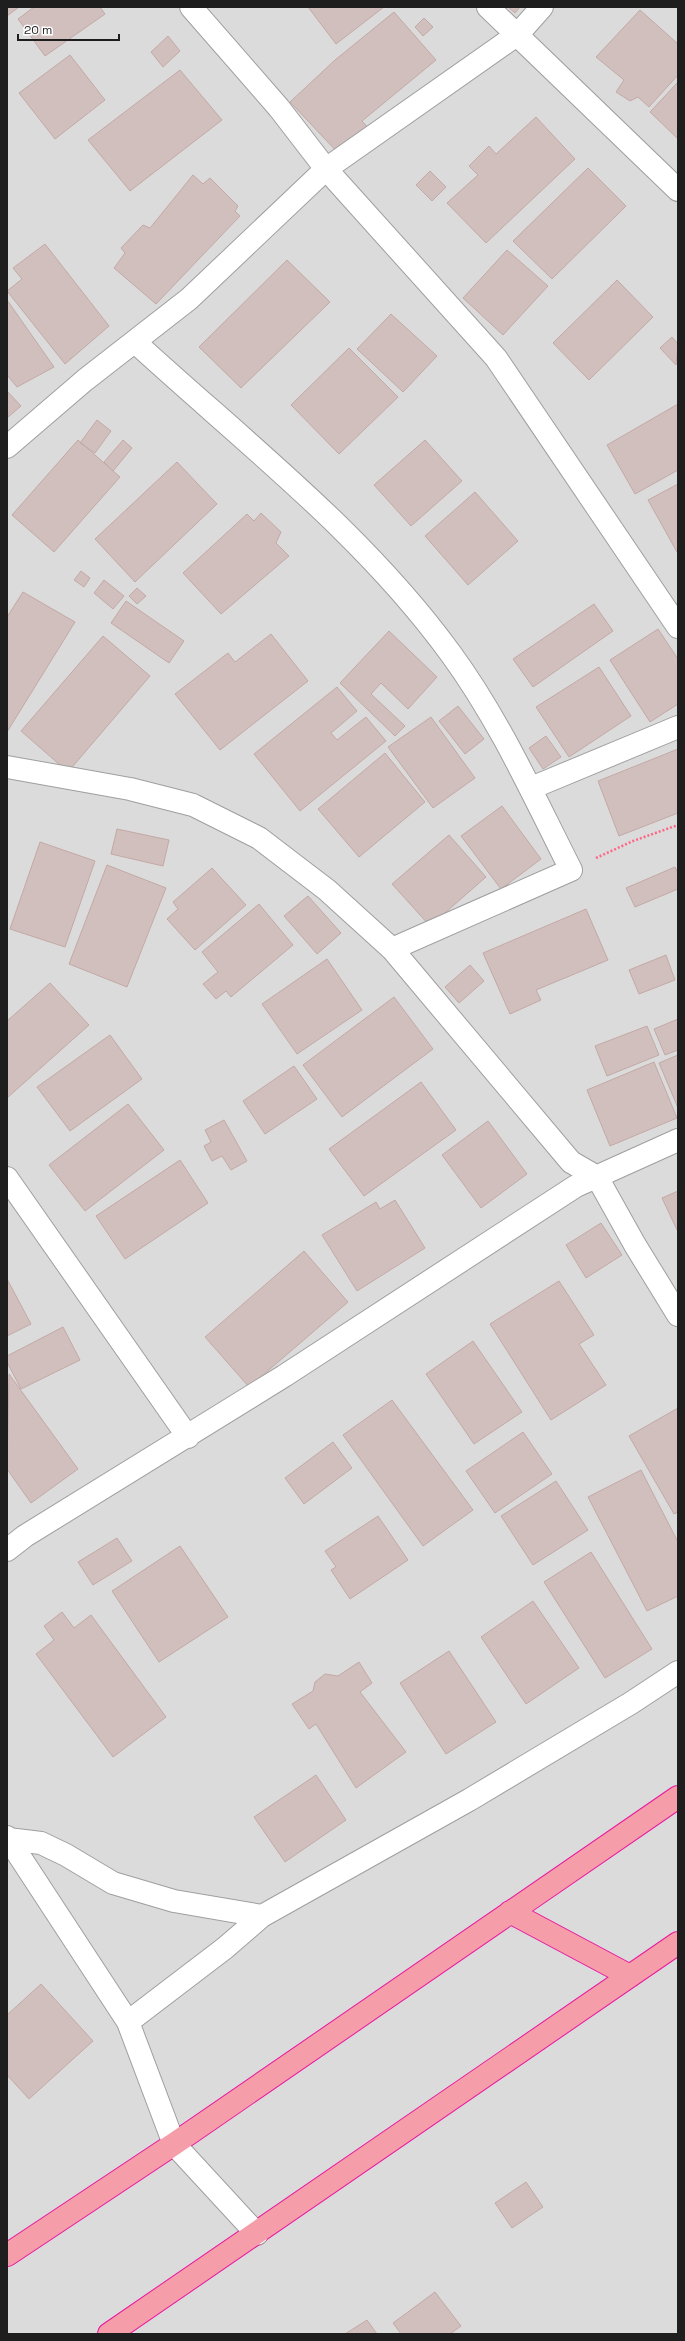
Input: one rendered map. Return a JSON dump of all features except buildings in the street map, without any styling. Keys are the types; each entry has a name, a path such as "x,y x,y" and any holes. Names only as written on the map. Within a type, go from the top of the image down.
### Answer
{"highway":[{"path":"7,2255 174,2144 678,1796"},
{"path":"510,1912 630,1976"},
{"path":"109,2334 257,2234 678,1943"}],"street":[{"path":"191,7 280,108 326,169 496,358 678,627"},
{"path":"488,7 518,34 678,190"},
{"path":"7,447 46,413 189,299 326,169 518,34 542,7"},
{"path":"135,342 314,502 421,615 452,655 486,708 516,760 571,870 392,949"},
{"path":"536,786 678,727"},
{"path":"7,767 130,789 193,806 259,838 327,890 392,949 571,1162 597,1177 635,1245 678,1315"},
{"path":"7,1550 25,1536 188,1437 384,1313 576,1186 678,1140"},
{"path":"7,1178 188,1437"},
{"path":"128,2022 225,1948 262,1916 469,1800 631,1703 678,1672"},
{"path":"8,1838 41,1844 66,1855 113,1883 174,1901 262,1916"},
{"path":"8,1838 128,2022 174,2144 257,2234"}],"path":[{"path":"571,870 633,841 678,824"}],"shaded area":[{"path":"7,7 678,7 678,2334 7,2334"}]}
